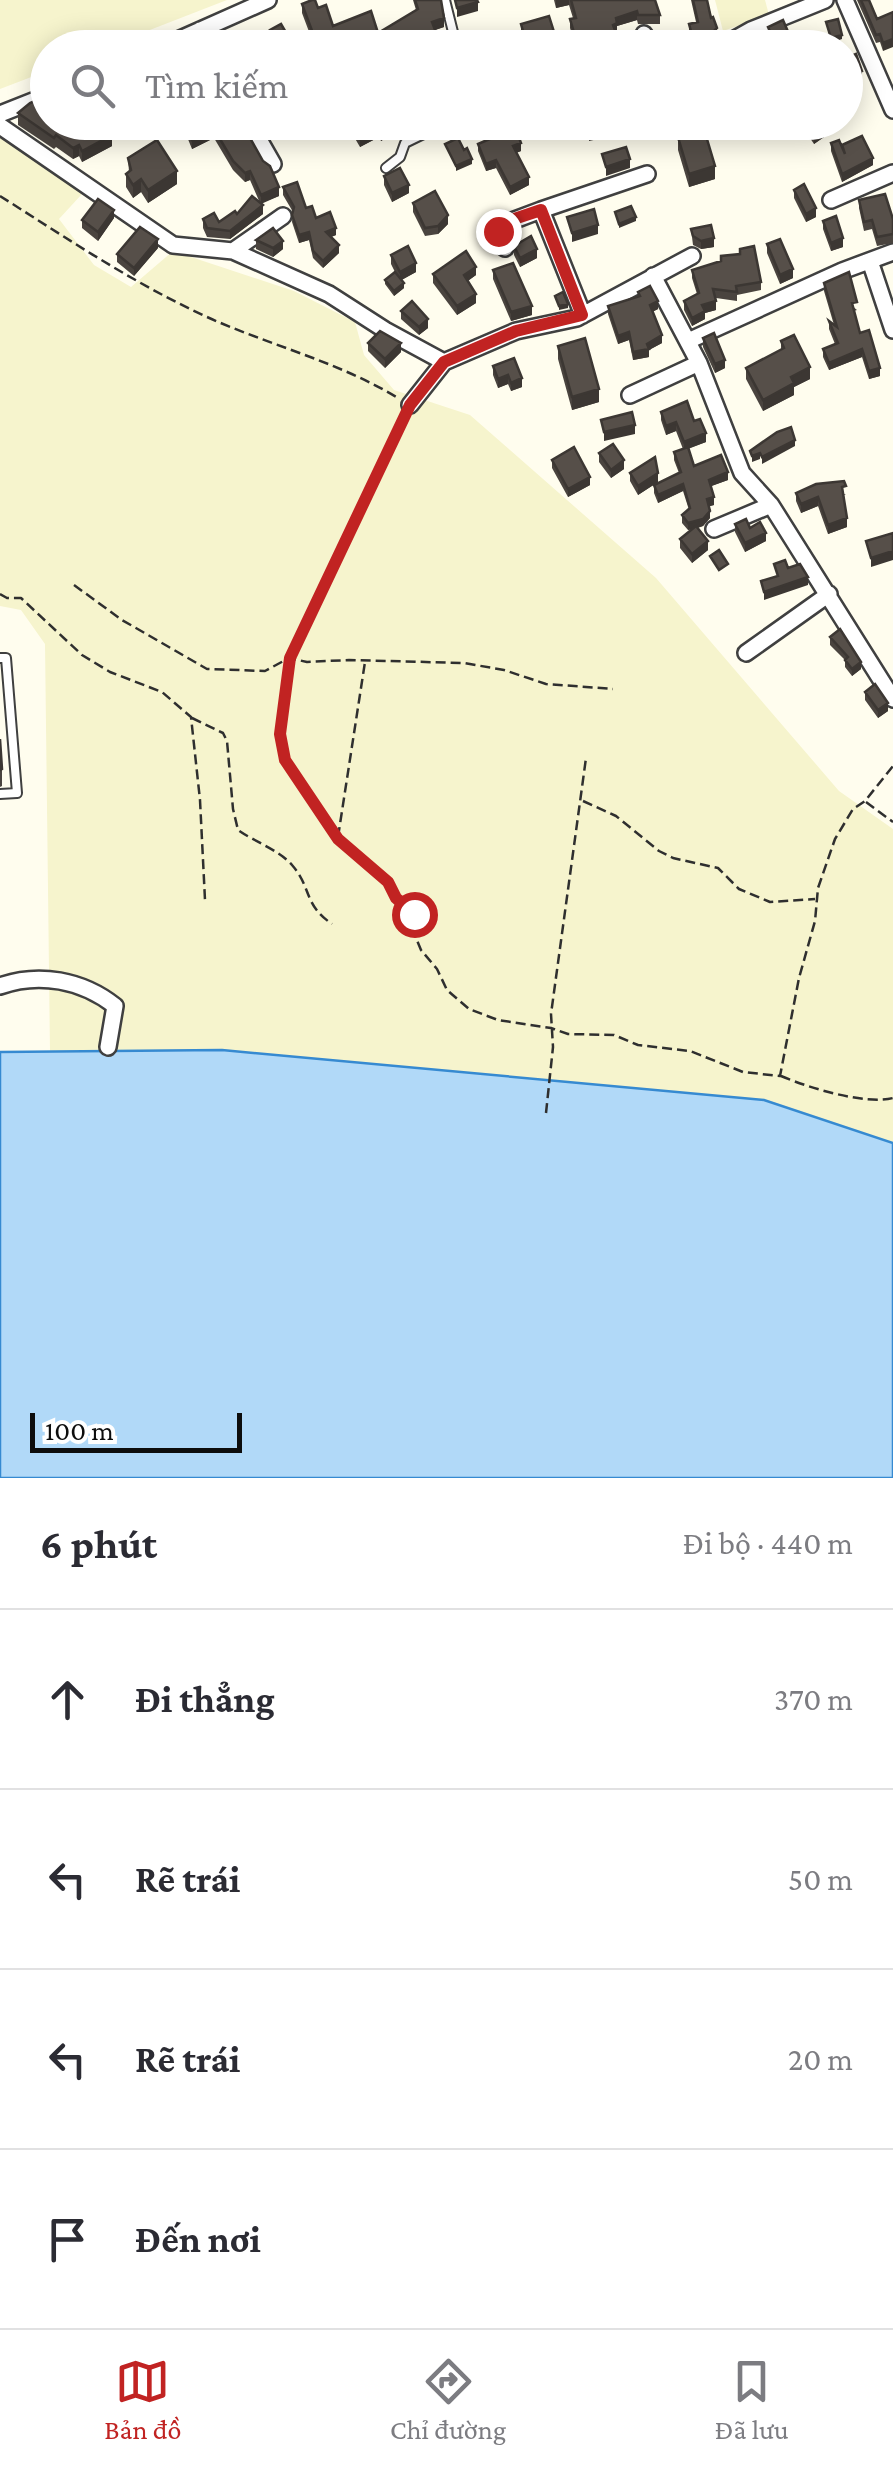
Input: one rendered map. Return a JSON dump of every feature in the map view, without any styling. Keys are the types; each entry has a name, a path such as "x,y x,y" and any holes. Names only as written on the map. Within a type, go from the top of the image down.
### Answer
{"street":[{"path":"200,30 268,0"},
{"path":"750,30 824,0"},
{"path":"844,0 857,30"},
{"path":"863,43 893,110"},
{"path":"0,114 30,102"},
{"path":"0,126 172,245 233,252 329,294 444,362"},
{"path":"259,140 273,164"},
{"path":"830,200 893,173"},
{"path":"505,248 499,226 646,174"},
{"path":"541,210 582,315"},
{"path":"233,252 283,216"},
{"path":"688,341 893,252"},
{"path":"410,405 444,362 516,331 582,315 692,256"},
{"path":"870,261 893,330"},
{"path":"653,276 698,362 742,473 770,506 893,699"},
{"path":"630,395 698,362"},
{"path":"714,530 770,506"},
{"path":"746,653 828,594"},
{"path":"0,986 22,978 45,977 104,997 115,1006 108,1047"}],"lane":[{"path":"445,0 452,30"},
{"path":"386,168 400,157 405,143 411,140"},
{"path":"0,658 6,658 17,793 0,794"}],"path":[{"path":"0,196 122,275 178,303 363,379 410,405 290,658 280,734 285,760 338,839 388,882 396,898 414,914 421,950 457,1000 498,1020 568,1034 614,1035 638,1045 690,1052 743,1072 780,1076 861,1100 893,1098"},
{"path":"74,585 122,620 206,669 265,672 290,658 308,662 464,663 504,670 546,684 613,689"},
{"path":"0,594 21,598 82,654 110,672 162,692 190,717 223,734 228,741 232,809 238,830 290,863 299,874 309,902 332,924"},
{"path":"338,839 365,661"},
{"path":"190,717 200,800 205,900"},
{"path":"546,1113 557,964 586,758"},
{"path":"780,1076 799,978 815,921 816,898 835,839 854,808 893,766"},
{"path":"582,800 616,816 659,851 718,868 739,889 770,902 816,898"},
{"path":"864,801 893,822"}],"shaded area":[{"path":"0,0 227,0 150,30 30,30 30,78 0,89"},
{"path":"715,0 765,0 769,15 723,30"},
{"path":"0,135 13,140 82,194 59,219 94,265 131,287 173,251 294,291 355,322 364,355 394,390 470,415 656,578 839,791 893,829 893,1143 764,1100 222,1050 50,1052 45,644 21,610 0,606"}],"water":[{"path":"222,1050 764,1100 893,1143 893,1478 0,1478 0,1052"}],"building":[{"path":"315,0 318,8 326,5 333,26 371,11 377,30 312,30 302,4"},
{"path":"415,0 441,0 444,18 432,22 435,30 383,30 418,9"},
{"path":"455,0 477,0 478,2 457,8"},
{"path":"571,0 655,0 660,15 638,15 637,11 616,18 615,30 573,30 570,19 576,18"},
{"path":"693,0 707,0 717,28 691,30 689,24 698,22"},
{"path":"861,0 869,0 877,19 893,12 893,39 883,43 880,34 876,35"},
{"path":"549,16 553,30 523,30 521,24"},
{"path":"838,19 841,30 828,30 826,22"},
{"path":"783,20 787,30 769,30 768,27"},
{"path":"30,103 30,121 18,113"},
{"path":"863,138 873,158 842,174 831,143 839,140 845,154 842,145"},
{"path":"63,140 103,140 82,151 79,145 73,148"},
{"path":"157,140 177,171 148,190 141,179 133,185 126,174 131,170 128,158"},
{"path":"221,140 251,140 279,187 261,195 250,171 245,173"},
{"path":"459,140 472,159 456,166 445,144"},
{"path":"487,140 520,140 513,146 529,177 510,187 496,160 486,164 478,144"},
{"path":"679,140 707,140 715,166 689,174"},
{"path":"626,147 630,159 606,167 602,154"},
{"path":"400,168 409,185 392,193 384,176"},
{"path":"297,182 306,208 312,206 316,218 330,212 336,228 326,232 339,245 323,261 313,251 309,232 299,235 292,215 294,207 283,187"},
{"path":"804,184 816,208 806,214 794,190"},
{"path":"435,191 448,215 438,226 425,228 413,203"},
{"path":"885,194 893,234 877,237 872,220 864,222 859,200"},
{"path":"252,196 263,205 230,231 207,228 203,219 214,213 219,222 235,211 237,214"},
{"path":"98,199 114,210 98,232 82,220"},
{"path":"631,206 636,217 619,224 615,212"},
{"path":"594,209 598,225 572,233 567,217"},
{"path":"836,216 843,238 831,243 823,221"},
{"path":"711,225 714,238 701,241 693,236 691,229"},
{"path":"140,227 158,239 134,268 117,254"},
{"path":"273,228 283,241 273,248 256,240"},
{"path":"531,236 537,249 520,258 514,246"},
{"path":"780,239 793,269 780,275 767,244"},
{"path":"408,246 416,263 400,272 391,255"},
{"path":"754,246 761,282 736,286 737,292 713,289 716,301 702,305 705,311 692,318 684,301 699,293 692,270"},
{"path":"466,251 476,267 464,275 476,294 457,306 433,274"},
{"path":"513,263 532,306 511,312 493,270"},
{"path":"395,272 404,283 394,291 385,280"},
{"path":"849,272 860,333 869,330 880,368 869,371 862,349 829,363 823,349 838,343 829,321 837,327 824,283"},
{"path":"650,286 658,301 650,305 662,335 647,344 649,349 633,352 629,332 618,336 608,306 640,296 638,292"},
{"path":"563,292 568,304 559,306 555,296"},
{"path":"412,301 428,319 419,327 401,311"},
{"path":"380,331 401,343 385,359 368,343"},
{"path":"714,333 725,360 715,364 703,338"},
{"path":"794,335 810,367 791,377 794,383 763,400 746,368 784,348 781,341"},
{"path":"585,338 599,389 572,397 558,346"},
{"path":"514,358 522,378 511,383 508,375 498,379 493,366"},
{"path":"687,401 694,421 700,419 706,433 684,442 676,422 666,426 661,412"},
{"path":"632,412 635,425 604,432 601,420"},
{"path":"791,427 795,440 762,457 760,453 752,456 750,451"},
{"path":"613,444 624,460 611,470 599,453"},
{"path":"574,447 590,477 568,489 552,460"},
{"path":"688,447 694,466 721,455 728,472 709,480 714,497 707,499 710,511 703,519 688,523 682,515 690,508 683,484 658,495 654,485 681,472 674,452"},
{"path":"655,457 658,473 638,486 630,473"},
{"path":"844,481 847,518 828,525 818,497 801,504 796,493 816,484"},
{"path":"746,519 750,528 760,522 766,533 745,543 735,524"},
{"path":"696,526 708,541 692,554 680,539"},
{"path":"893,533 893,551 871,558 866,541"},
{"path":"719,550 728,564 719,570 710,556"},
{"path":"785,560 788,568 800,564 808,577 764,592 761,581 778,576 774,564"},
{"path":"840,629 861,662 852,669 845,660 848,657 830,637"},
{"path":"875,684 888,703 878,710 865,692"}],"route":[{"path":"414,914 396,898 388,882 338,839 319,814 285,760 280,734 282,708 295,641 410,405 444,362 516,331 582,315 541,210 502,223 498,231"}]}
